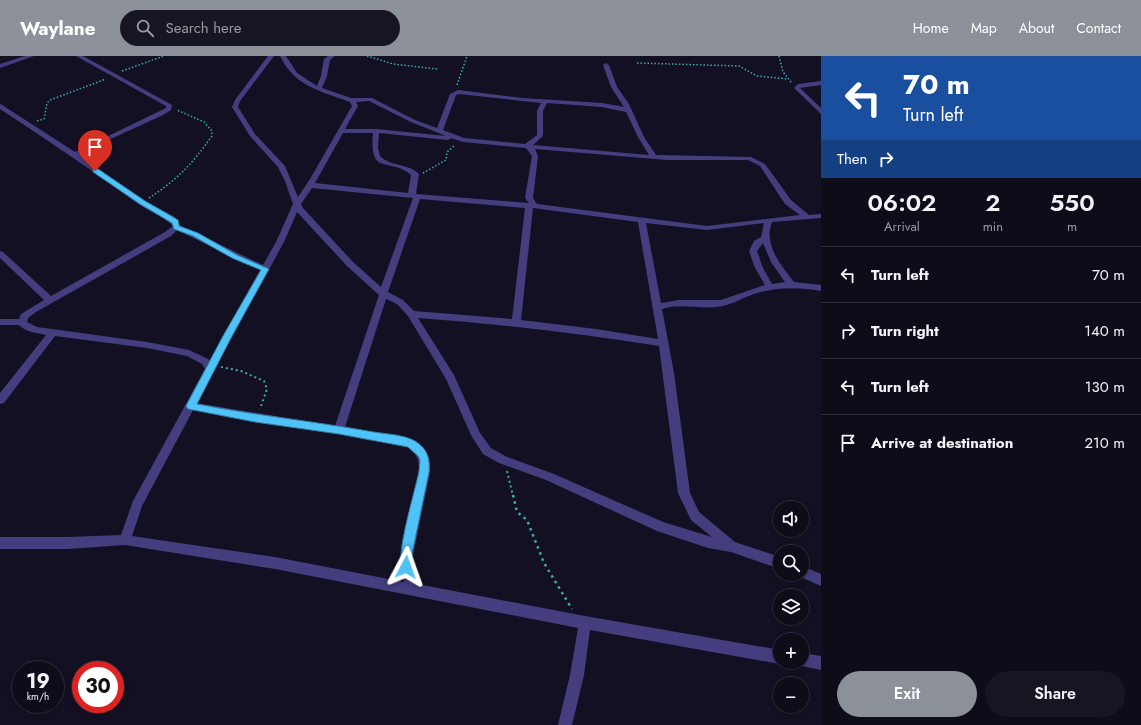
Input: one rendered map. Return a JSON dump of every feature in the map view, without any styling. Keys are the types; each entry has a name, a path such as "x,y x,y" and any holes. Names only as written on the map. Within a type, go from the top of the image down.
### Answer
{"street":[{"path":"0,66 31,56"},
{"path":"76,156 79,152 161,114 170,108 168,104 80,56"},
{"path":"271,56 240,96 235,107 252,135 281,166 289,181 296,206 350,264 384,295 398,300 410,314 451,378 482,446 493,455 503,460 550,477 661,527 701,540 731,546 773,561"},
{"path":"283,56 286,64 297,76 319,89 352,100 370,99 406,118 458,139"},
{"path":"319,89 324,76 327,59 332,56"},
{"path":"606,65 614,87 654,157"},
{"path":"821,83 800,85 798,87 821,112"},
{"path":"439,131 454,93 477,94 545,102 602,105 628,110"},
{"path":"125,540 137,505 280,242 296,206 355,106 355,103 352,100"},
{"path":"527,146 540,136 540,112 545,102"},
{"path":"0,106 76,156 142,203 175,222 176,227"},
{"path":"340,130 376,131 527,146 580,153 654,157 749,158 763,165 788,202 807,217"},
{"path":"339,430 415,196 411,188 415,178 412,172 386,163 378,157 375,149 376,131"},
{"path":"516,323 518,294 532,206 529,198 535,156 532,150 527,146"},
{"path":"309,185 532,206 707,228 769,220 821,216"},
{"path":"642,220 664,343 686,499 695,516 731,546"},
{"path":"769,220 765,226 765,238 779,268 791,284"},
{"path":"176,227 195,234 234,256 265,269"},
{"path":"22,322 27,313 168,234 176,227"},
{"path":"765,238 754,247 753,251 759,268 770,287"},
{"path":"0,254 49,300"},
{"path":"658,307 676,303 716,304 728,302 750,292 791,284 821,288"},
{"path":"410,314 516,323 596,332 664,343"},
{"path":"0,322 22,322 25,326 31,328 147,345 189,353 206,362 211,367"},
{"path":"0,400 53,332"},
{"path":"191,406 255,419 339,430 405,442 419,449 424,457 424,472 406,560 412,589"},
{"path":"0,543 68,543 125,540 275,563 581,622 773,656"},
{"path":"809,575 821,580"},
{"path":"565,725 577,675 581,622"},
{"path":"809,661 821,663"}],"path":[{"path":"28,125 44,119 47,103 50,100 116,76 122,71 164,56"},
{"path":"367,56 393,64 437,69"},
{"path":"454,93 467,56"},
{"path":"779,56 782,69 788,79 798,87"},
{"path":"637,63 739,66 757,76 788,79"},
{"path":"142,203 166,187 191,165 212,136 212,131 204,122 170,108"},
{"path":"415,178 446,160 447,152 458,139"},
{"path":"211,367 241,371 264,381 267,389 255,419"},
{"path":"503,460 513,488 517,512 527,520 544,563 581,622"}],"route":[{"path":"95,171 108,178 142,203 170,218 177,225 176,227 195,234 234,256 265,269 227,336 191,406 255,419 339,430 395,440 411,444 419,449 425,460 424,472 407,549 406,567"}]}
